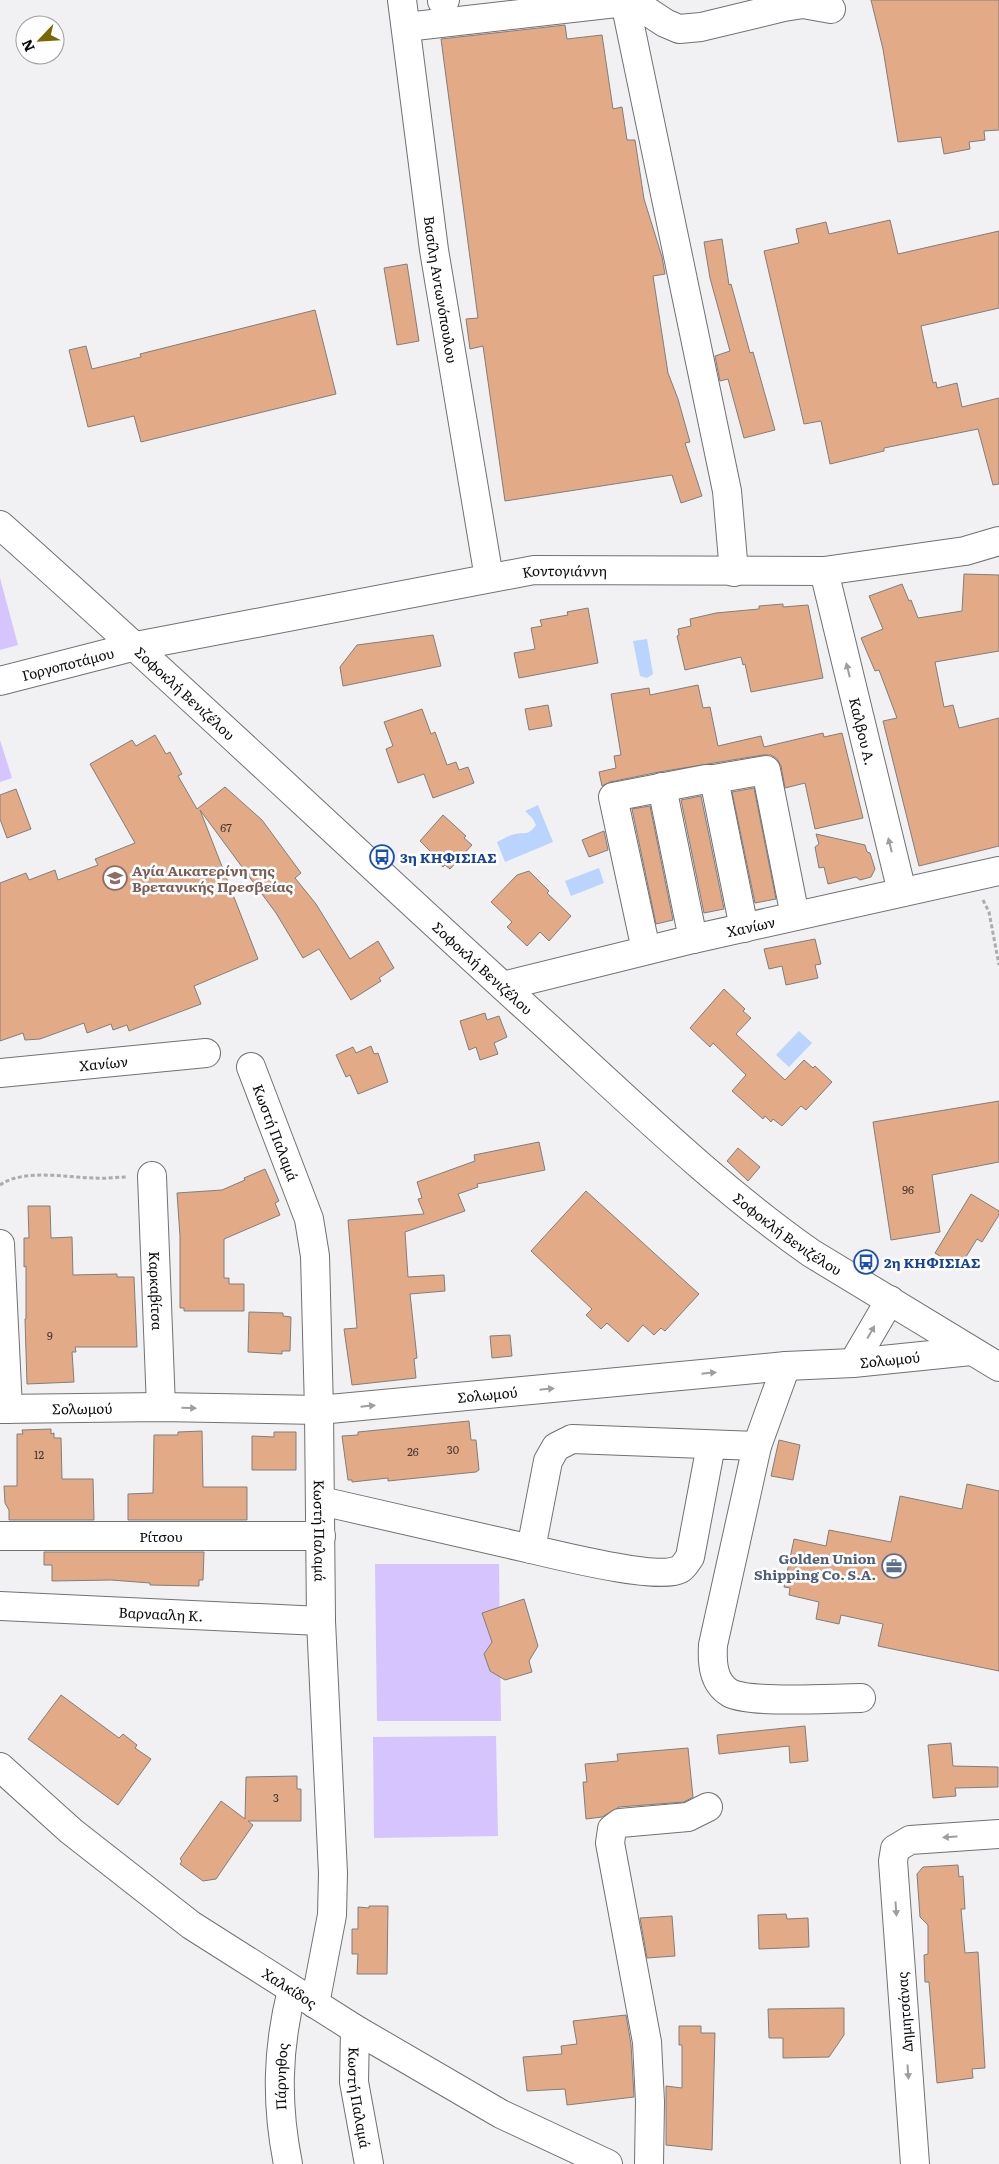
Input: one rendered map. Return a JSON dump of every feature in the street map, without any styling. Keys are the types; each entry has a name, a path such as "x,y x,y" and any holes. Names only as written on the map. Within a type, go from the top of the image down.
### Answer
{"street":[{"name":"Βασίλη Αντωνόπουλου","path":"402,0 434,250 489,578"},
{"path":"406,27 625,2 647,10 665,23 680,28 701,27 803,2 831,9"},
{"path":"625,2 727,491 734,572"},
{"name":"Σοφοκλή Βενιζέλου","path":"0,525 136,646 503,986 716,1179 811,1253 999,1366"},
{"name":"Κοντογιάννη","path":"136,646 534,570 824,571 966,551 999,540"},
{"name":"Καλβου Α.","path":"824,571 902,892"},
{"name":"Γοργοποτάμου","path":"0,681 136,646"},
{"path":"646,950 613,797 706,779 766,770 795,916"},
{"path":"714,779 744,928"},
{"path":"662,787 694,939"},
{"name":"Χανίων","path":"503,986 646,950 999,871"},
{"name":"Χανίων","path":"0,1073 206,1053"},
{"name":"Κωστή Παλαμά","path":"251,1067 309,1219 315,1256 321,1501 321,1621 333,1882 332,1915 315,2004"},
{"name":"Καρκαβίτσα","path":"152,1176 161,1407"},
{"path":"0,1244 4,1409"},
{"path":"853,1363 890,1300"},
{"name":"Σολωμού","path":"4,1409 161,1407 319,1410 786,1366 853,1363 971,1350"},
{"path":"786,1366 757,1446 713,1646 712,1664 717,1680 730,1692 748,1699 861,1698"},
{"path":"531,1549 548,1461 556,1447 572,1439 757,1446"},
{"path":"321,1501 531,1549 626,1568 666,1573 681,1569 690,1557 711,1445"},
{"name":"Ρίτσου","path":"0,1536 321,1536"},
{"name":"Βαρνααλη Κ.","path":"0,1606 321,1621"},
{"name":"Χαλκίδος","path":"0,1767 72,1831 191,1925 355,2029 501,2114 608,2164"},
{"path":"649,2164 650,2102 647,2042 610,1844 612,1829 620,1823 688,1817 708,1807"},
{"name":"Δημητσάνας","path":"915,2164 893,1861 895,1848 910,1840 999,1834"},
{"name":"Πάρνηθος","path":"288,2164 281,2112 279,2063 283,2027 292,1990"},
{"name":"Κωστή Παλαμά","path":"355,2029 354,2082 369,2164"}],"path":[{"path":"960,879 974,888 989,912 999,965"},
{"path":"0,1184 11,1178 42,1176 96,1178 152,1176"}],"shaded area":[{"path":"0,578 18,645 0,650"},
{"path":"0,740 12,778 0,782"},
{"path":"375,1564 499,1564 501,1721 377,1721"},
{"path":"496,1736 498,1836 374,1838 373,1737"}],"water":[{"path":"647,639 653,674 647,678 640,676 633,641"},
{"path":"538,805 553,842 505,862 497,842 513,835 531,831 536,825 525,811"},
{"path":"599,868 604,883 571,896 565,881"},
{"path":"799,1031 812,1043 789,1067 776,1055"}],"building":[{"path":"871,0 999,0 999,130 984,131 985,140 969,142 970,149 944,154 941,137 898,142 883,49"},
{"path":"565,25 567,39 602,35 613,109 622,107 627,140 635,140 644,199 662,257 665,274 653,276 668,373 678,399 690,442 685,443 702,496 681,503 672,475 505,501 483,346 470,349 466,319 478,318 441,39"},
{"path":"890,220 898,254 999,231 999,308 921,326 933,383 936,382 937,388 957,383 962,407 999,398 999,484 993,485 978,429 884,448 884,451 830,464 821,421 804,424 764,251 799,243 796,229 826,222 829,234"},
{"path":"722,239 729,285 731,284 750,353 753,352 775,430 744,438 728,379 720,381 715,356 730,351 710,278 704,242"},
{"path":"407,264 419,341 397,345 384,268"},
{"path":"315,310 336,394 141,442 134,416 88,427 69,350 86,346 92,369 141,357 140,354"},
{"path":"964,574 999,575 999,651 935,662 944,707 953,705 959,728 999,718 999,846 919,866 883,721 897,718 879,670 875,671 861,638 883,629 869,596 902,584 918,618 962,611"},
{"path":"783,604 783,607 808,605 823,678 751,692 745,664 743,665 741,657 685,670 677,636 679,635 678,629 691,626 690,619 716,613 759,609 759,606"},
{"path":"588,608 598,663 519,678 514,653 535,649 531,628 542,626 540,620 568,615 567,612"},
{"path":"433,635 441,666 343,686 340,667 357,645"},
{"path":"698,685 703,708 710,707 718,746 761,736 764,747 823,733 824,737 842,733 863,818 815,829 805,783 785,788 781,766 777,759 771,755 659,772 610,782 602,786 599,772 616,768 614,756 621,755 611,694 649,688 650,695"},
{"path":"548,705 552,726 529,730 525,709"},
{"path":"422,709 431,734 435,732 447,765 456,762 459,770 468,767 474,783 433,798 424,774 398,783 386,749 393,746 384,722"},
{"path":"155,735 166,754 170,752 182,774 178,776 197,809 225,787 262,820 301,873 295,878 316,904 350,959 378,941 394,968 379,978 381,981 351,1000 319,949 303,958 276,913 200,810 258,959 194,986 201,1004 129,1031 127,1025 113,1030 111,1024 87,1033 84,1023 40,1039 25,1040 23,1033 0,1041 0,883 26,873 29,880 55,870 58,880 98,865 95,859 135,843 90,764 132,740 136,746"},
{"path":"754,788 776,899 755,903 732,792"},
{"path":"16,789 31,829 7,838 0,819 0,795"},
{"path":"701,796 724,909 704,913 681,800"},
{"path":"650,806 673,920 656,924 632,809"},
{"path":"443,815 466,836 464,838 472,845 450,869 445,865 443,867 429,854 431,852 420,841"},
{"path":"604,831 608,850 589,857 582,840"},
{"path":"816,834 865,845 867,852 870,853 875,869 871,877 860,880 856,877 828,884 824,867 819,868 815,847 819,844"},
{"path":"529,871 549,891 547,893 571,916 549,941 540,932 527,946 507,927 512,922 491,902 517,875"},
{"path":"815,939 821,964 815,965 818,978 786,985 782,966 769,969 764,949"},
{"path":"724,989 745,1009 743,1011 751,1018 736,1034 785,1080 804,1060 813,1068 815,1066 832,1082 806,1110 801,1106 782,1126 773,1119 771,1122 765,1116 763,1119 732,1091 746,1075 713,1043 710,1047 690,1028"},
{"path":"485,1013 487,1020 499,1016 507,1037 494,1043 498,1054 480,1060 476,1047 469,1050 460,1021"},
{"path":"371,1046 374,1054 378,1053 388,1082 358,1094 350,1075 346,1077 336,1055 353,1047 356,1053"},
{"path":"999,1101 999,1162 932,1175 940,1232 891,1240 873,1122"},
{"path":"539,1142 545,1170 477,1184 478,1187 458,1194 465,1211 405,1232 408,1277 444,1275 445,1291 410,1294 417,1358 414,1359 416,1378 352,1385 344,1329 357,1328 348,1220 424,1214 418,1199 422,1198 417,1182 475,1161 474,1155"},
{"path":"738,1148 760,1167 748,1181 727,1161"},
{"path":"265,1169 279,1201 275,1203 280,1215 224,1239 224,1278 229,1278 229,1284 244,1284 244,1311 184,1311 184,1308 180,1308 180,1236 177,1193 222,1190"},
{"path":"586,1191 699,1294 665,1331 661,1328 654,1335 643,1325 628,1342 607,1323 601,1329 586,1315 592,1309 531,1251"},
{"path":"971,1194 999,1211 999,1215 982,1242 977,1239 959,1268 935,1253"},
{"path":"28,1206 50,1206 51,1238 72,1237 73,1275 117,1274 117,1277 134,1277 137,1347 75,1347 76,1352 72,1352 74,1382 27,1384 24,1238 29,1238"},
{"path":"249,1312 283,1313 283,1316 291,1317 290,1351 282,1351 282,1354 248,1352"},
{"path":"510,1335 512,1356 492,1358 490,1336"},
{"path":"469,1421 471,1440 476,1440 479,1470 476,1472 388,1481 388,1478 352,1482 352,1480 348,1480 342,1436 358,1435 358,1432"},
{"path":"51,1429 51,1434 54,1433 54,1438 61,1438 62,1479 93,1479 94,1520 9,1520 4,1486 17,1486 17,1434 23,1434 22,1430"},
{"path":"202,1431 203,1487 247,1487 247,1520 128,1520 128,1494 153,1493 154,1435 178,1435 178,1432"},
{"path":"274,1432 296,1432 296,1470 252,1470 252,1436 274,1437"},
{"path":"779,1440 800,1445 793,1480 771,1476"},
{"name":"Golden Union Shipping Co. S.A.","path":"967,1484 999,1491 999,1671 878,1646 883,1624 841,1615 839,1624 816,1619 819,1602 789,1595 790,1588 784,1587 794,1539 826,1546 829,1530 891,1542 900,1496 962,1509"},
{"path":"44,1552 204,1552 203,1580 199,1580 199,1586 150,1585 150,1583 111,1580 52,1581 52,1565 44,1565"},
{"path":"524,1599 538,1646 529,1661 532,1672 505,1680 490,1671 484,1654 492,1642 482,1613"},
{"path":"61,1695 119,1738 123,1734 137,1745 135,1748 151,1759 118,1805 28,1739"},
{"path":"805,1726 808,1761 790,1763 789,1746 719,1754 717,1735"},
{"path":"951,1743 953,1766 998,1767 998,1787 955,1788 956,1796 933,1798 928,1745"},
{"path":"688,1748 693,1797 684,1802 619,1807 602,1817 586,1819 583,1782 587,1782 585,1764 618,1761 617,1754"},
{"path":"297,1776 297,1789 301,1789 301,1821 248,1821 253,1825 216,1879 203,1881 180,1864 182,1861 180,1859 221,1801 245,1819 246,1777"},
{"path":"958,1865 959,1877 963,1876 965,1909 961,1909 965,1953 978,1952 985,2068 972,2069 973,2078 937,2083 929,1982 925,1982 924,1955 928,1954 928,1925 920,1917 917,1874 923,1867"},
{"path":"369,1906 388,1906 387,1974 357,1974 358,1954 352,1954 352,1929 358,1929 358,1907 369,1908"},
{"path":"786,1914 787,1919 808,1918 809,1947 759,1949 758,1915"},
{"path":"672,1916 675,1956 647,1958 640,1918"},
{"path":"844,2008 844,2035 829,2057 783,2058 783,2038 769,2038 768,2009"},
{"path":"626,2015 631,2044 634,2097 567,2105 565,2089 527,2091 523,2057 562,2054 561,2046 577,2044 573,2021"},
{"path":"679,2026 701,2026 701,2033 715,2033 712,2150 666,2145 666,2086 682,2088 682,2045 679,2045"}],"place":[{"name":"3η ΚΗΦΙΣΙΑΣ","path":"382,857"},
{"name":"Αγία Αικατερίνη της Βρετανικής Πρεσβείας","path":"115,878"},
{"name":"2η ΚΗΦΙΣΙΑΣ","path":"866,1262"},
{"name":"Golden Union Shipping Co. S.A.","path":"894,1566"}]}
